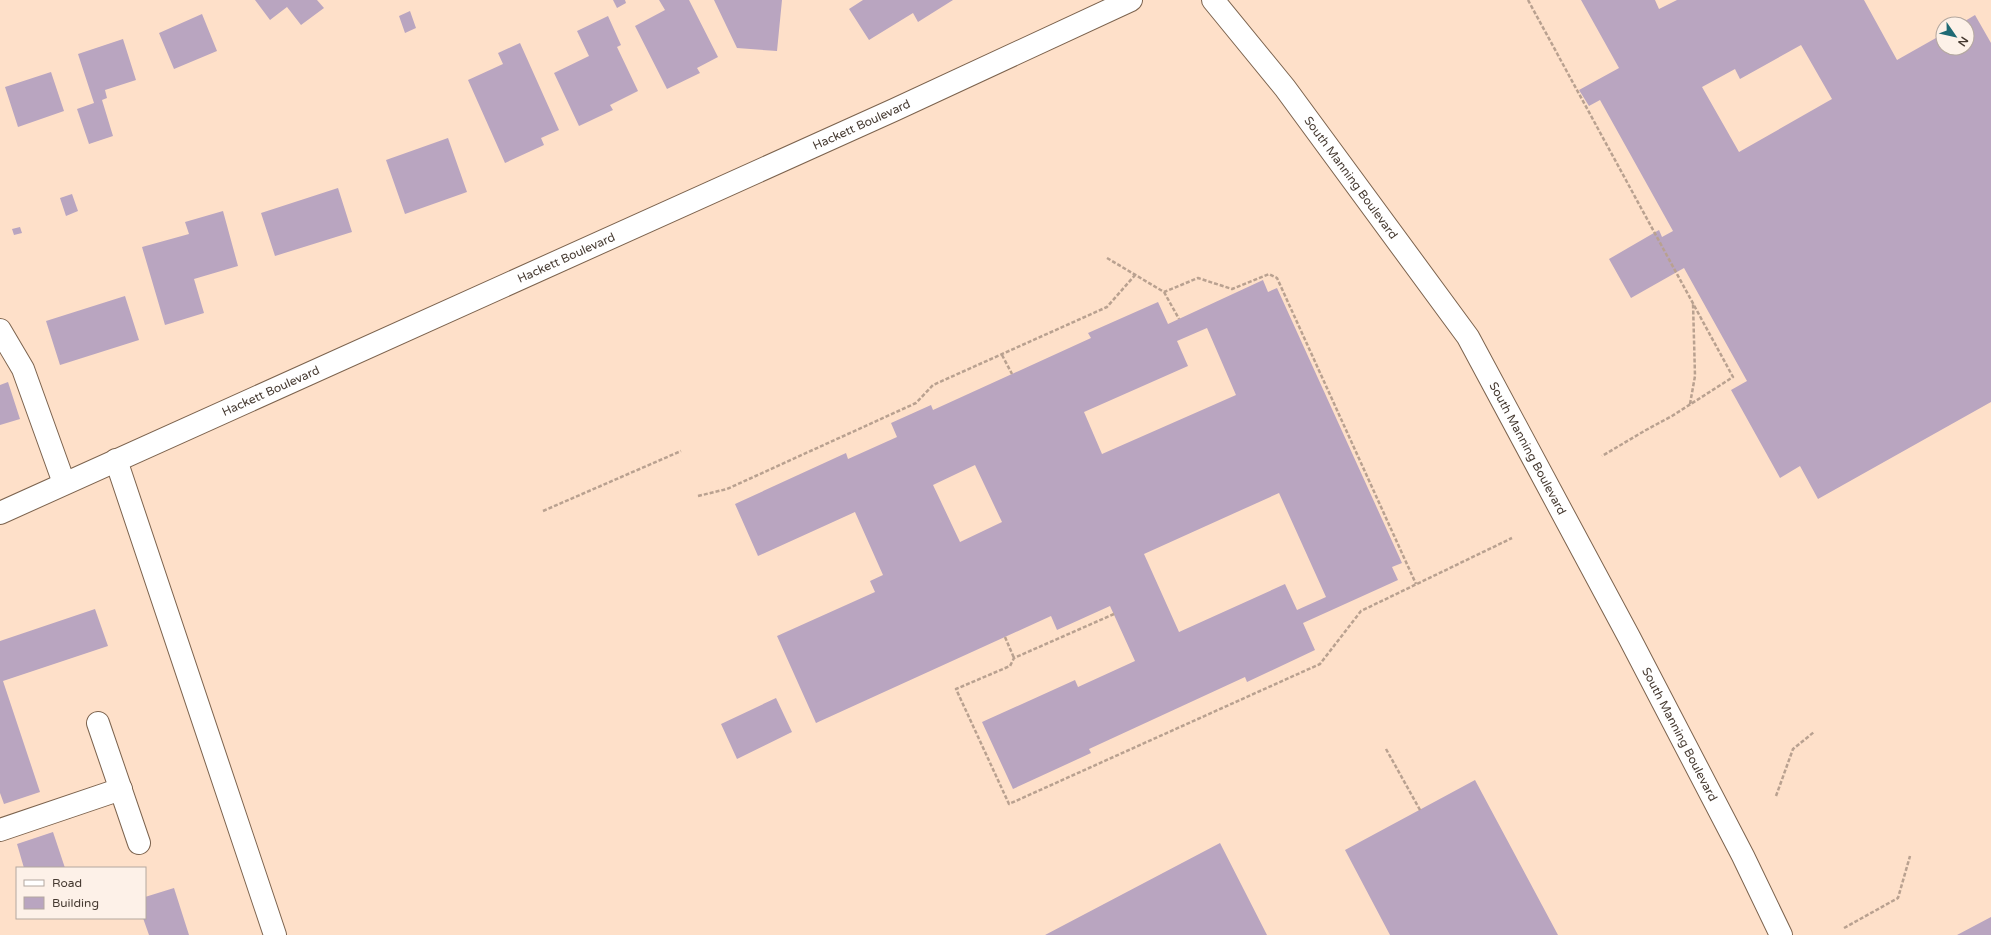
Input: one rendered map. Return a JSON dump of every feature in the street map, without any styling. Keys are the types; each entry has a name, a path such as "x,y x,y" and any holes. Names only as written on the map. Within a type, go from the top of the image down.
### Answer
{"street":[{"name":"Hackett Boulevard","path":"0,514 64,483 894,110 1131,0"},
{"name":"South Manning Boulevard","path":"1213,0 1285,88 1468,337 1625,631 1743,856 1782,935"},
{"path":"0,330 23,369 64,483"},
{"path":"116,460 275,935"},
{"path":"98,724 139,843"},
{"path":"0,830 120,789"}],"path":[{"path":"1528,0 1733,377 1672,416 1602,456"},
{"path":"1108,258 1164,292 1179,319"},
{"path":"698,496 726,489 916,403 933,385 1107,308 1136,274"},
{"path":"1164,292 1198,278 1232,289 1269,274 1277,278 1416,584"},
{"path":"1690,404 1695,376 1693,303"},
{"path":"1002,355 1012,374"},
{"path":"543,512 681,451"},
{"path":"1114,614 1014,658 1010,666 956,689 1009,804 1320,664 1361,611 1512,538"},
{"path":"1005,637 1014,658"},
{"path":"1776,796 1793,749 1814,732"},
{"path":"1386,749 1420,810"},
{"path":"1844,928 1898,898 1910,856"}],"building":[{"path":"255,0 317,0 324,8 301,25 287,7 270,20"},
{"path":"613,0 625,0 626,3 617,8"},
{"path":"659,0 689,0 718,57 697,68 700,73 667,89 635,26 665,10"},
{"path":"714,0 782,0 777,51 737,48"},
{"path":"863,0 953,0 918,22 913,13 869,40 849,9"},
{"path":"1581,0 1655,0 1659,9 1677,0 1864,0 1897,60 1935,39 1935,56 1975,56 1975,16 1973,16 1975,15 1991,43 1991,402 1818,499 1800,466 1780,478 1731,390 1747,381 1684,268 1631,298 1609,259 1659,230 1662,237 1673,231 1600,100 1589,106 1579,90 1619,68","holes":["1801,45 1832,99 1739,152 1702,87 1735,69 1740,79"]},
{"path":"410,11 416,28 405,33 399,16"},
{"path":"202,14 217,51 174,69 159,33"},
{"path":"608,16 621,45 617,47 638,91 610,105 613,110 579,126 554,73 589,56 577,31"},
{"path":"123,39 136,80 105,90 107,98 102,100 113,136 89,144 77,109 94,103 78,54"},
{"path":"520,43 559,130 541,138 544,145 505,163 468,80 503,64 498,53"},
{"path":"51,72 64,111 18,127 5,87"},
{"path":"448,138 467,192 405,214 386,160"},
{"path":"338,188 352,232 275,256 261,213"},
{"path":"72,194 78,211 66,216 60,198"},
{"path":"223,211 238,266 194,279 204,313 165,325 142,247 189,234 185,222"},
{"path":"20,227 22,233 14,235 12,229"},
{"path":"1263,280 1268,292 1277,288 1402,563 1392,567 1398,580 1303,623 1315,650 1247,682 1245,677 1089,749 1091,753 1013,789 982,722 1075,680 1078,687 1135,661 1110,606 1057,630 1051,616 816,723 777,636 875,592 870,581 883,575 855,512 758,556 735,504 846,453 848,459 897,437 891,423 931,405 933,410 1091,338 1088,333 1158,302 1168,324","holes":["1207,328 1236,395 1102,454 1084,412 1188,366 1177,341","975,465 1002,522 960,542 933,485","1279,493 1326,597 1297,610 1285,584 1179,632 1144,554"]},
{"path":"125,296 139,340 60,365 46,321"},
{"path":"8,382 20,419 0,425 0,385"},
{"path":"95,609 108,646 3,681 40,792 4,804 0,793 0,641"},
{"path":"776,698 792,732 737,759 721,724"},
{"path":"1475,780 1558,935 1390,935 1345,850"},
{"path":"53,832 65,867 24,867 17,844"},
{"path":"1220,843 1267,935 1045,935"},
{"path":"174,888 189,935 149,935 143,919 146,919 146,897"},
{"path":"1991,917 1991,935 1957,935"}]}
